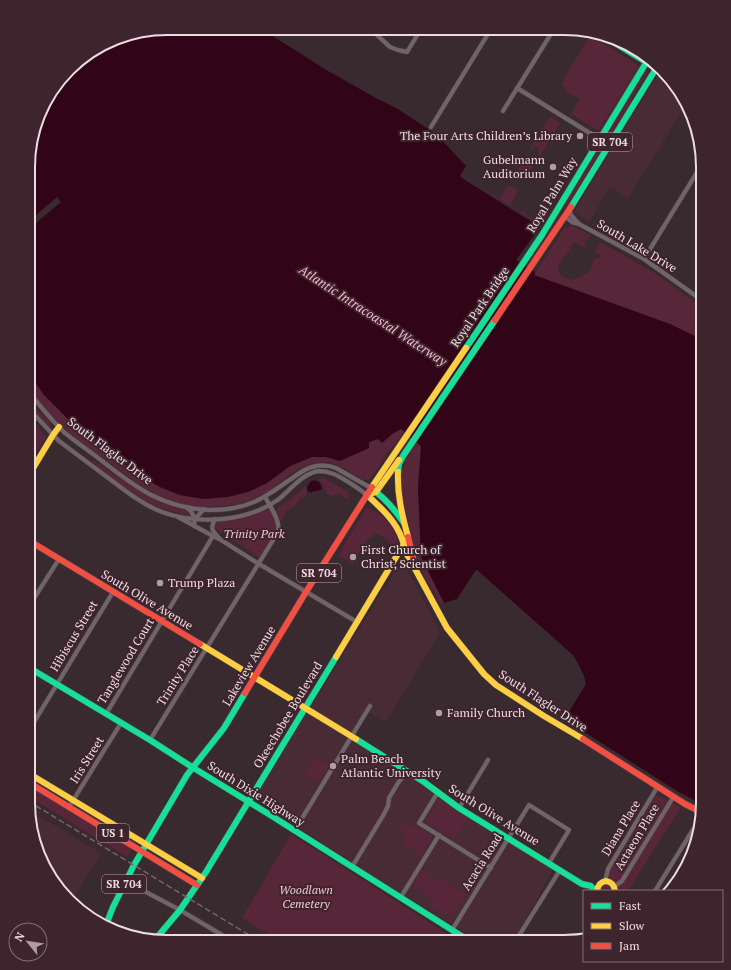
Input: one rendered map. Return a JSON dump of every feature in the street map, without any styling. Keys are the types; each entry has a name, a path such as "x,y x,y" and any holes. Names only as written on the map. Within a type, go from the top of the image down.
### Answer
{"main road":[{"name":"Royal Palm Way","path":"524,262 542,235 646,64"},
{"name":"Royal Palm Way","path":"531,266 655,72"},
{"path":"562,200 564,216"},
{"name":"Royal Park Bridge","path":"373,490 401,444 524,262"},
{"name":"Royal Park Bridge","path":"403,456 531,266"},
{"path":"35,465 59,427"},
{"path":"367,495 403,456"},
{"name":"SR 704","path":"403,456 398,469 397,483 404,525"},
{"name":"South Flagler Drive","path":"373,490 387,501 404,525 414,557 413,565"},
{"name":"South Flagler Drive","path":"367,495 380,505 391,518 400,533 408,560 413,565 448,628 462,648 492,682 696,810"},
{"name":"Lakeview Avenue","path":"146,844 192,767 224,728 306,592 367,495"},
{"name":"Okeechobee Boulevard","path":"159,935 180,910 202,878 408,537"},
{"name":"South Olive Avenue","path":"35,544 407,771 459,808 582,884 595,890 603,882"},
{"name":"South Dixie Highway","path":"35,671 295,830 460,935"},
{"name":"US 1","path":"35,777 146,844"},
{"name":"US 1","path":"35,786 197,885"},
{"path":"146,844 202,878"},
{"name":"SR 704","path":"108,920 125,881 146,844"},
{"path":"603,882 611,882 615,889"}],"street":[{"path":"376,35 390,47 406,52 417,35"},
{"path":"431,127 487,35"},
{"path":"503,111 550,35"},
{"path":"517,88 608,145"},
{"path":"644,259 696,174"},
{"name":"South Lake Drive","path":"569,208 570,215 579,224"},
{"name":"South Lake Drive","path":"564,216 572,222 579,224 644,259 696,296"},
{"name":"South Flagler Drive","path":"35,399 59,427 139,488 163,501 186,508 204,510 235,508 265,497 303,471 322,465 336,468 373,490"},
{"name":"South Flagler Drive","path":"35,416 53,435 93,467 139,500 161,511 176,516 201,520 234,518 246,515 269,505 279,499 309,474 320,471 334,474 360,489 367,495"},
{"name":"Trinity Place","path":"150,740 279,529 278,522 265,497"},
{"path":"186,508 191,511 195,519 194,526"},
{"path":"195,519 204,510"},
{"path":"176,516 221,540 357,622"},
{"path":"215,519 212,524 212,530 221,540"},
{"name":"Tanglewood Court","path":"106,714 212,536"},
{"path":"35,597 59,559"},
{"name":"Hibiscus Street","path":"35,720 113,592"},
{"path":"295,830 370,706"},
{"name":"Iris Street","path":"69,807 121,723"},
{"path":"459,808 488,760"},
{"path":"352,867 384,814 388,806 389,798 407,771"},
{"name":"Diana Place","path":"603,882 608,869 658,786"},
{"path":"438,792 419,823 491,868"},
{"name":"Actaeon Place","path":"615,889 622,881 674,796"},
{"name":"Acacia Road","path":"452,930 529,805 569,830 549,863"},
{"path":"656,890 693,829"},
{"path":"401,897 439,835"},
{"path":"519,935 560,870"},
{"path":"125,881 180,910 222,935"}],"shaded area":[{"path":"658,75 674,94 683,110 628,198 610,187 589,222 574,212"},
{"name":"Palm Beach Atlantic University","path":"403,562 440,633 386,722 366,711 352,734 353,741 553,870 517,935 469,935 356,865 255,797 400,563"},
{"path":"36,814 101,853 75,897 57,876 49,861 42,845"}],"green space":[{"path":"589,38 596,40 637,64 638,67 599,130 571,114 580,99 565,91 566,88 561,85"},
{"path":"639,66 640,68 600,133 599,132"},
{"path":"645,70 648,72 632,98 629,107 610,138 607,138 605,136"},
{"path":"550,116 561,122 539,157 538,147 529,150"},
{"path":"599,146 602,147 602,150 573,198 564,209 564,203"},
{"path":"528,153 527,159 529,163 537,158 538,159 527,176 522,177 517,171"},
{"path":"508,185 518,191 510,205 522,212 525,210 524,213 535,220 534,221 493,195 500,198"},
{"path":"559,212 561,216 530,261 528,260"},
{"path":"572,226 591,235 584,241 586,249 574,242 566,255 559,262 559,270 564,278 577,278 586,274 590,270 594,259 598,259 601,256 595,250 600,242 653,272 696,303 696,322 693,326 696,328 696,337 670,324 534,275 564,228"},
{"path":"35,382 44,395 68,419 140,476 179,495 204,499 267,483 290,466 312,457 326,457 340,461 369,448 366,440 380,434 385,441 392,434 401,429 421,446 418,488 421,557 437,589 444,594 457,599 441,605 425,579 416,556 404,504 401,481 401,473 413,446 406,440 400,438 387,453 376,471 368,480 363,480 335,464 325,462 317,463 301,468 267,492 257,497 235,504 212,507 178,503 146,489 81,442 51,415 35,396"},
{"path":"35,408 48,420 51,425 51,428 35,412"},
{"path":"35,425 46,437 37,451 35,449"},
{"path":"93,461 151,498 164,504 185,510 191,514 160,508 151,504 125,488 93,463"},
{"path":"322,477 348,492 349,500 339,494 331,496 326,492 327,491 324,489 320,481"},
{"path":"306,485 307,493 304,498 300,499 293,508 288,510 280,520 275,510 292,498"},
{"path":"367,508 376,511 387,521 396,535 397,542 394,548 388,543 389,541 376,533 368,539 353,564 338,555"},
{"name":"Trinity Park","path":"270,510 275,520 276,531 260,558 215,528 215,524 217,522 230,521"},
{"path":"315,757 329,765 319,782 304,774"},
{"path":"35,788 75,812 83,810 136,841 127,857 35,800"},
{"path":"656,795 681,807 629,890 593,890 611,869"},
{"path":"439,800 467,818 455,840 426,821"},
{"path":"402,823 418,828 433,837 421,855 402,844 405,840 401,825"},
{"name":"Woodlawn Cemetery","path":"291,834 449,935 269,935 242,918"},
{"path":"422,870 442,882 444,880 466,894 451,918 430,905 433,898 413,886"}],"water":[{"name":"Atlantic Intracoastal Waterway","path":"271,35 328,71 398,109 442,140 466,166 460,176 540,227 516,260 535,272 534,275 670,324 696,337 696,801 677,791 573,725 565,718 586,684 583,673 573,655 477,570 457,599 444,603 421,557 418,488 421,446 401,429 392,434 382,443 378,439 370,442 369,448 340,461 326,457 312,457 290,466 267,483 248,492 228,497 204,499 180,495 160,487 140,476 68,419 44,395 35,382 36,150 45,117 57,94 80,68 94,57 117,45 150,36"},
{"path":"311,481 319,482 322,490 317,490 315,492 313,491 311,493 309,491 308,493 307,487"}],"pier":[{"path":"57,197 61,202 35,224 35,216"}],"railway":[{"path":"35,805 249,935"}],"traffic: fast":[{"path":"466,348 542,235 646,63"},
{"path":"571,207 654,71"},
{"path":"398,472 399,464 403,456 495,320"},
{"path":"372,489 390,504 404,523"},
{"path":"159,935 180,910 206,872 336,657"},
{"path":"35,671 192,767"},
{"path":"108,920 134,865 187,775 224,728 245,693"},
{"path":"356,739 424,782 459,808 582,884 591,886 594,890"},
{"path":"192,767 460,935"}],"traffic: slow":[{"path":"372,487 466,348"},
{"path":"35,465 59,427"},
{"path":"367,495 376,492 399,460"},
{"path":"336,657 408,537 400,504 398,472"},
{"path":"367,495 388,515 396,526 406,553 447,628 484,674 496,685 583,739"},
{"path":"200,644 356,739"},
{"path":"35,777 202,878"},
{"path":"597,890 600,884 606,881 612,884 615,890"}],"traffic: jam":[{"path":"495,320 571,207"},
{"path":"245,693 372,487"},
{"path":"408,537 413,557 413,565"},
{"path":"35,544 200,644"},
{"path":"583,739 696,810"},
{"path":"35,786 197,885"}],"place":[{"name":"The Four Arts Children’s Library","path":"580,136"},
{"name":"Gubelmann Auditorium","path":"553,167"},
{"name":"First Church of Christ, Scientist","path":"353,557"},
{"name":"Trump Plaza","path":"160,583"},
{"name":"Family Church","path":"439,713"},
{"name":"Palm Beach Atlantic University","path":"333,766"}]}
